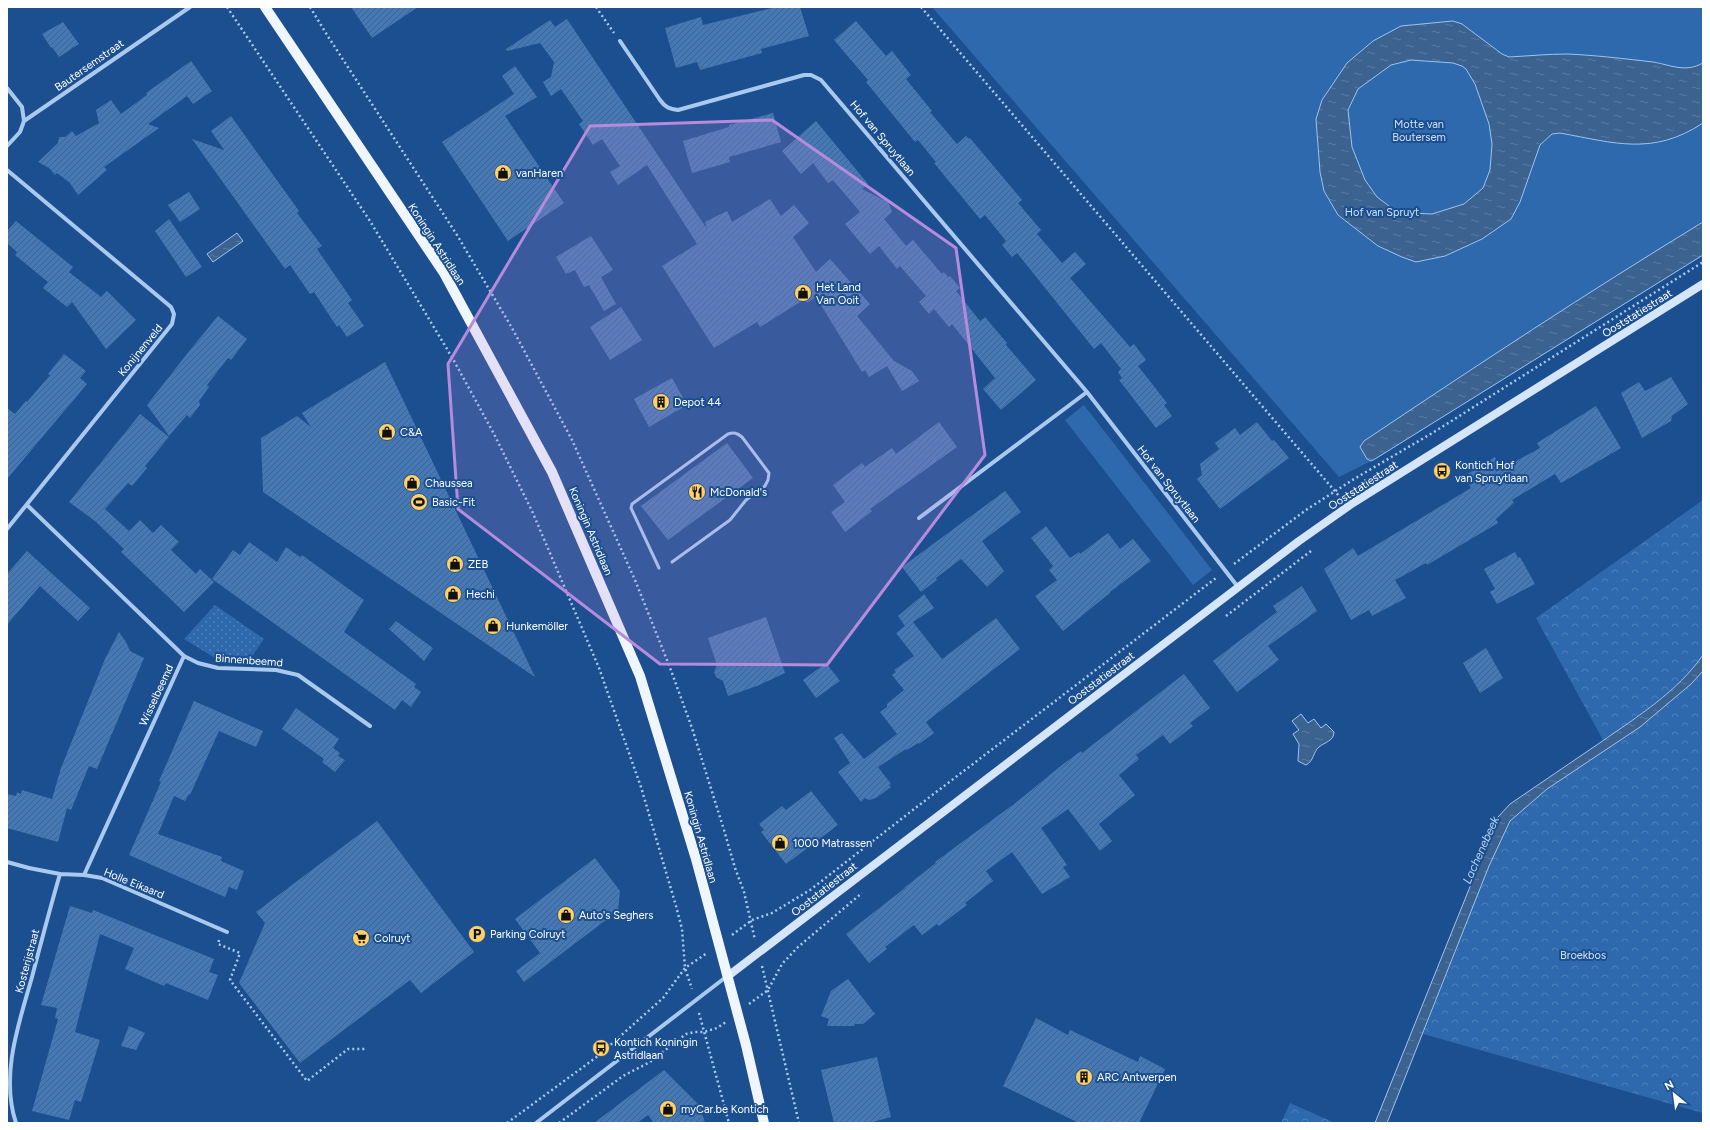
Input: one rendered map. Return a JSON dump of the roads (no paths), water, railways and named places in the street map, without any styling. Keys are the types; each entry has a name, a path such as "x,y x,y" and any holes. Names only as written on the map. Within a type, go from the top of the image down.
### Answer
{"main road":[{"name":"Koningin Astridlaan","path":"265,7 444,273 552,472 640,676 696,859 728,976 764,1123"}],"street":[{"name":"Bautersemstraat","path":"7,146 20,132 24,121 190,7"},
{"name":"Hof van Spruytlaan","path":"620,41 660,100 668,108 678,110 804,75 811,75 821,80 1087,392 1238,587"},
{"path":"7,88 22,107 24,121"},
{"name":"Konijnenveld","path":"7,170 171,307 174,314 172,324 168,330 7,529"},
{"name":"Ooststatiestraat","path":"536,1123 1238,587 1353,503 1703,284"},
{"path":"919,518 1087,392"},
{"name":"Wisselbeemd","path":"27,505 184,656 84,874"},
{"name":"Binnenbeemd","path":"184,656 198,663 218,668 276,670 298,675 370,726"},
{"name":"Holle Eikaard","path":"7,862 60,874 84,874 102,878 227,932"},
{"name":"Kosterijstraat","path":"16,1123 10,1103 8,1088 11,1053 60,874"}],"lane":[{"path":"659,568 631,508 632,504 728,434 734,432 742,437 768,473 768,480 765,486 746,500 730,520 672,562"}],"water":[{"path":"1453,21 1462,24 1502,54 1509,57 1567,54 1653,62 1684,68 1703,63 1703,123 1685,133 1667,140 1650,143 1616,143 1560,133 1552,134 1540,145 1520,202 1511,219 1482,239 1445,256 1416,262 1378,246 1338,215 1324,191 1320,172 1316,119 1322,100 1347,63 1373,41 1401,26","holes":["1411,60 1453,63 1466,69 1475,84 1489,124 1492,144 1490,170 1483,188 1464,204 1432,214 1409,213 1393,209 1377,197 1365,180 1352,147 1348,110 1358,89 1391,65"]},
{"path":"1703,222 1703,255 1375,459 1371,461 1367,459 1360,447 1364,441 1617,275"},
{"path":"237,233 243,241 213,262 207,254"},
{"path":"1703,655 1703,671 1691,684 1640,727 1547,789 1510,821 1489,866 1387,1123 1375,1123 1498,817 1510,804 1656,703 1682,680"},
{"path":"1301,714 1308,723 1314,719 1321,728 1326,724 1334,732 1334,735 1329,741 1319,747 1311,761 1306,765 1298,761 1299,744 1293,734 1299,730 1292,721"}],"place":[{"name":"vanHaren","path":"503,173"},
{"name":"Het Land Van Ooit","path":"803,293"},
{"name":"Depot 44","path":"661,402"},
{"name":"C&A","path":"387,432"},
{"name":"Kontich Hof van Spruytlaan","path":"1442,471"},
{"name":"Chaussea","path":"412,483"},
{"name":"McDonald's","path":"697,492"},
{"name":"Basic-Fit","path":"419,502"},
{"name":"ZEB","path":"455,564"},
{"name":"Hechi","path":"453,594"},
{"name":"Hunkemöller","path":"493,626"},
{"name":"1000 Matrassen","path":"780,843"},
{"name":"Auto's Seghers","path":"566,915"},
{"name":"Parking Colruyt","path":"477,934"},
{"name":"Colruyt","path":"361,938"},
{"name":"Kontich Koningin Astridlaan","path":"601,1048"},
{"name":"ARC Antwerpen","path":"1084,1077"},
{"name":"myCar.be Kontich","path":"668,1109"}],"park label":[{"name":"Motte van Boutersem","path":"1419,130"},
{"name":"Hof van Spruyt","path":"1382,212"},
{"name":"Broekbos","path":"1583,955"}],"water label":[{"name":"Lachenebeek","path":"1481,850"}]}
